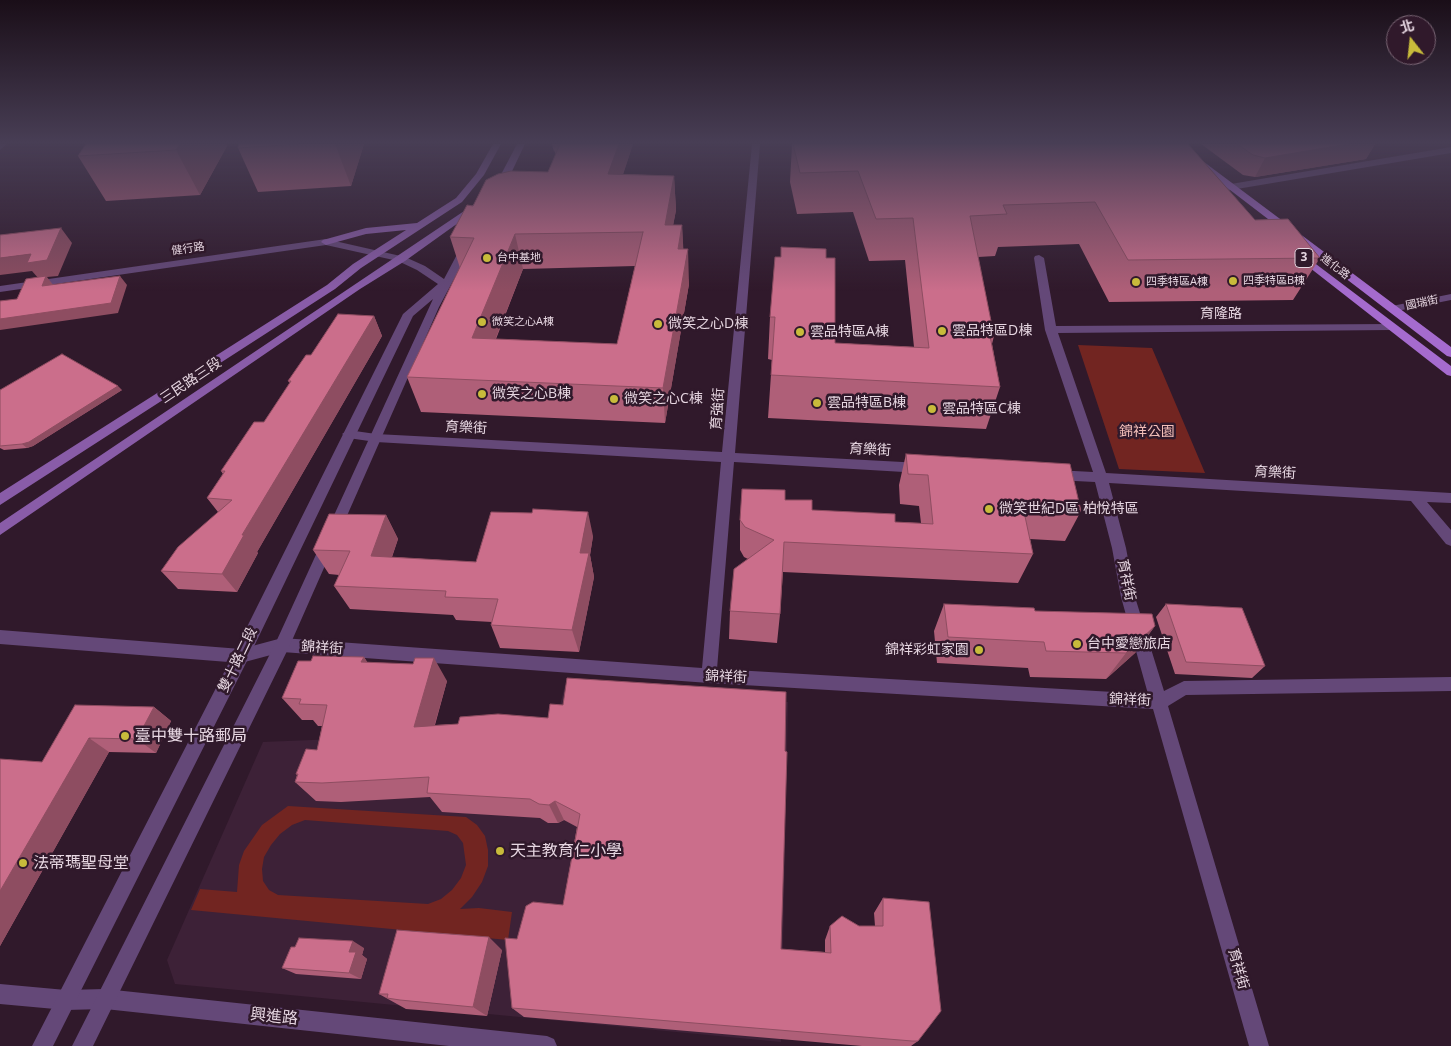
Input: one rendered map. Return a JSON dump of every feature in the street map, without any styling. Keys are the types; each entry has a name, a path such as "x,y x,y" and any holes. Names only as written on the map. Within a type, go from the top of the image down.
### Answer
{"main road":[{"name":"三民路三段","path":"0,500 331,287 357,266 459,200 466,193"},
{"name":"三民路三段","path":"0,530 349,291 401,259 488,199 494,193"},
{"path":"1219,193 1230,201"},
{"name":"進化路","path":"1238,193 1451,354"},
{"path":"326,242 366,231 420,225"},
{"name":"進化路","path":"1289,246 1451,372"}],"street":[{"name":"育強街","path":"708,676 752,193"},
{"name":"雙十路二段","path":"82,1046 282,645 445,284 456,268 477,227 488,199"},
{"name":"健行路","path":"0,289 326,242 379,253"},
{"path":"379,253 401,259 421,268 445,284"},
{"name":"育祥街","path":"1039,258 1051,330 1101,478 1119,548 1128,597 1259,1046"},
{"name":"雙十路二段","path":"42,1046 241,656 408,314 445,284"},
{"name":"國瑞街","path":"1392,309 1451,297"},
{"name":"育隆路","path":"1051,330 1391,326"},
{"name":"育樂街","path":"348,434 376,438 935,469"},
{"name":"育樂街","path":"1042,474 1451,498"},
{"path":"1415,496 1451,540"},
{"name":"錦祥街","path":"0,637 241,656 282,645 708,676 1160,702 1184,688 1451,684"},
{"name":"興進路","path":"0,994 66,1000 105,999 547,1046"}],"shaded area":[{"name":"天主教育仁小學","path":"565,685 788,702 781,1042 175,984 167,960 263,742 554,730"}],"green space":[{"name":"錦祥公園","path":"1078,345 1152,348 1205,473 1119,469"},
{"path":"288,806 466,817 477,825 485,836 488,850 488,866 482,882 472,897 460,909 479,908 512,912 508,940 191,910 200,889 237,892 239,865 244,851 262,825","holes":["305,820 448,831 457,835 463,843 466,865 461,878 452,890 441,899 428,904 278,895 269,890 263,881 264,857 271,845 280,834 292,825"]}],"building":[{"path":"480,193 671,193 665,225 682,225 678,249 688,249 663,388 407,377 474,238 450,237 467,205 473,206","holes":["643,232 617,344 472,338 515,234"]},
{"path":"866,193 1231,193 1255,220 1288,219 1320,258 1128,260 1095,202 1003,205 1007,214 970,216 994,336 990,336 1000,387 771,375 775,317 770,317 775,257 781,257 781,247 826,249 826,258 835,258 835,343 929,348 913,218 876,219"},
{"path":"61,228 47,260 27,263 31,254 0,258 0,235"},
{"path":"46,276 42,286 120,276 111,303 0,319 0,301 17,299 26,279"},
{"path":"338,314 374,316 242,535 244,535 222,574 161,571 178,547 232,500 207,498 225,471 221,471 254,422 264,422 291,381 288,381 306,355 311,355"},
{"path":"62,354 118,386 29,442 0,446 0,390"},
{"path":"906,454 1070,464 1081,511 1023,507 1033,554 784,542 780,614 730,611 734,569 774,540 745,527 740,520 742,489 785,490 785,500 812,500 812,510 895,514 895,522 933,524 928,475 908,474"},
{"path":"533,509 588,512 580,553 589,553 572,630 491,625 498,599 445,597 446,591 334,586 350,551 313,550 329,514 386,515 371,556 476,562 491,512 532,513"},
{"path":"944,604 1034,608 1035,611 1152,614 1155,626 1126,653 1046,651 1044,642 948,637"},
{"path":"1166,604 1242,608 1265,666 1186,662"},
{"path":"313,656 364,657 361,662 413,664 415,658 434,658 414,727 458,724 460,717 498,714 548,718 550,704 563,705 567,678 786,692 785,751 787,752 781,949 831,953 830,926 842,916 859,926 883,926 883,898 929,902 941,1011 918,1041 912,1041 512,1008 505,938 517,939 526,906 533,902 563,905 580,814 555,801 549,805 539,804 530,799 427,793 429,777 322,783 295,782 298,774 296,774 306,749 317,750 327,705 299,704 301,699 282,698 298,661 311,661"},
{"path":"75,705 154,707 137,739 89,738 0,891 0,759 42,762"},
{"path":"397,930 489,937 473,1007 400,1000 387,998 388,994 379,994"},
{"path":"299,938 353,941 349,952 356,952 349,973 282,968 291,947 295,947"}],"place":[{"name":"￼台中基地","path":"487,258"},
{"name":"四季特區B棟","path":"1233,281"},
{"name":"四季特區A棟","path":"1136,282"},
{"name":"微笑之心A棟","path":"482,322"},
{"name":"微笑之心D棟","path":"658,324"},
{"name":"雲品特區D棟","path":"942,331"},
{"name":"雲品特區A棟","path":"800,332"},
{"name":"微笑之心B棟","path":"482,394"},
{"name":"微笑之心C棟","path":"614,399"},
{"name":"雲品特區B棟","path":"817,403"},
{"name":"雲品特區C棟","path":"932,409"},
{"name":"微笑世紀D區 柏悅特區","path":"989,509"},
{"name":"台中愛戀旅店","path":"1077,644"},
{"name":"錦祥彩虹家園","path":"979,650"},
{"name":"臺中雙十路郵局","path":"125,736"},
{"name":"天主教育仁小學","path":"500,851"},
{"name":"法蒂瑪聖母堂","path":"23,863"}]}
